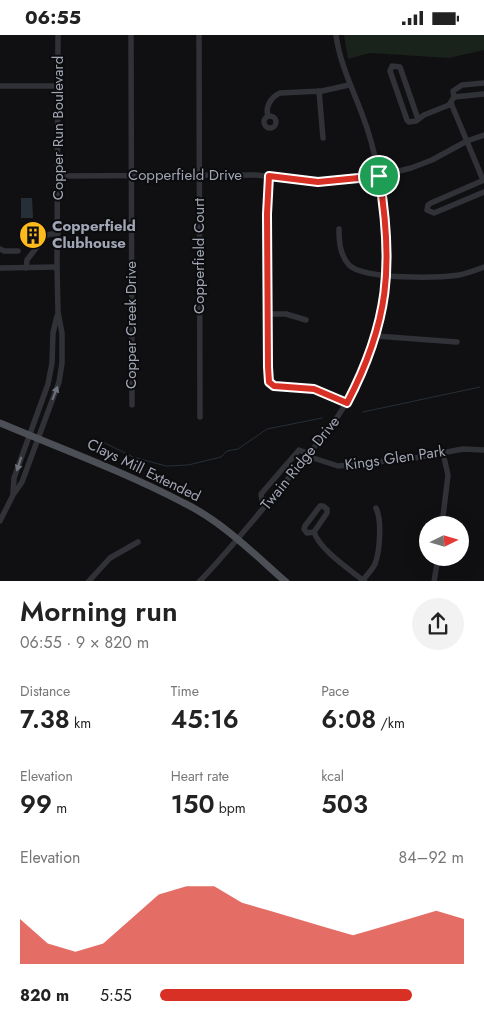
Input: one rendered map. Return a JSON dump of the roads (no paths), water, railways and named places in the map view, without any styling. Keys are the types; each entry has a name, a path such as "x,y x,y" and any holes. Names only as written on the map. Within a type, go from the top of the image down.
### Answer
{"main road":[{"name":"Clays Mill Extended","path":"0,423 73,451 184,503 238,539 286,581"}],"street":[{"name":"Copper Run Boulevard","path":"0,521 22,481 59,382 62,333 58,312 57,267 58,35"},
{"name":"Copper Creek Drive","path":"131,35 132,405"},
{"name":"Copperfield Court","path":"199,35 200,417"},
{"name":"Twain Ridge Drive","path":"198,581 238,539 332,425 347,403 376,336 383,305 387,241 379,176 370,137 340,55 336,35"},
{"path":"418,119 400,67 392,65 390,71 407,121 413,122 451,103 454,97 453,91 459,86 484,83"},
{"path":"268,116 269,104 275,95 280,93 319,91 350,85"},
{"path":"0,86 58,86"},
{"path":"319,91 322,138"},
{"path":"454,97 484,94"},
{"path":"451,103 484,180 431,203 428,205 427,210 434,213 484,192"},
{"name":"Copperfield Drive","path":"58,176 269,176 318,182 379,176 421,164 467,141 484,135"},
{"path":"269,176 267,214 268,378 271,384 280,388 314,389 347,403"},
{"path":"338,229 340,248 344,258 350,265 362,272 412,277 445,277 469,273 484,267"},
{"path":"26,267 27,260 46,235 58,233"},
{"path":"0,249 4,251 18,251"},
{"path":"0,268 57,267"},
{"name":"Copper Run Boulevard","path":"13,495 14,478 46,391 52,363 53,333 58,312"},
{"path":"268,314 286,314 306,320"},
{"path":"376,336 457,342"},
{"name":"Kings Glen Park","path":"308,455 338,466 415,458 463,449 484,450"},
{"path":"266,504 262,500 261,494 299,450 308,455"},
{"path":"443,453 448,475 443,516"},
{"path":"320,506 323,506 327,509 327,513 314,532 307,533 304,529 305,526 320,506"},
{"path":"314,532 316,538 324,547 364,581 372,569 377,555 380,520 376,508"},
{"path":"88,581 110,558 138,542"},
{"path":"434,581 436,566"}],"waterway":[{"path":"363,412 480,387"},
{"path":"101,441 133,457 166,466 188,465 221,457 227,451 238,449 267,429 322,418"}],"place":[{"name":"Copperfield Clubhouse","path":"33,235"}]}
